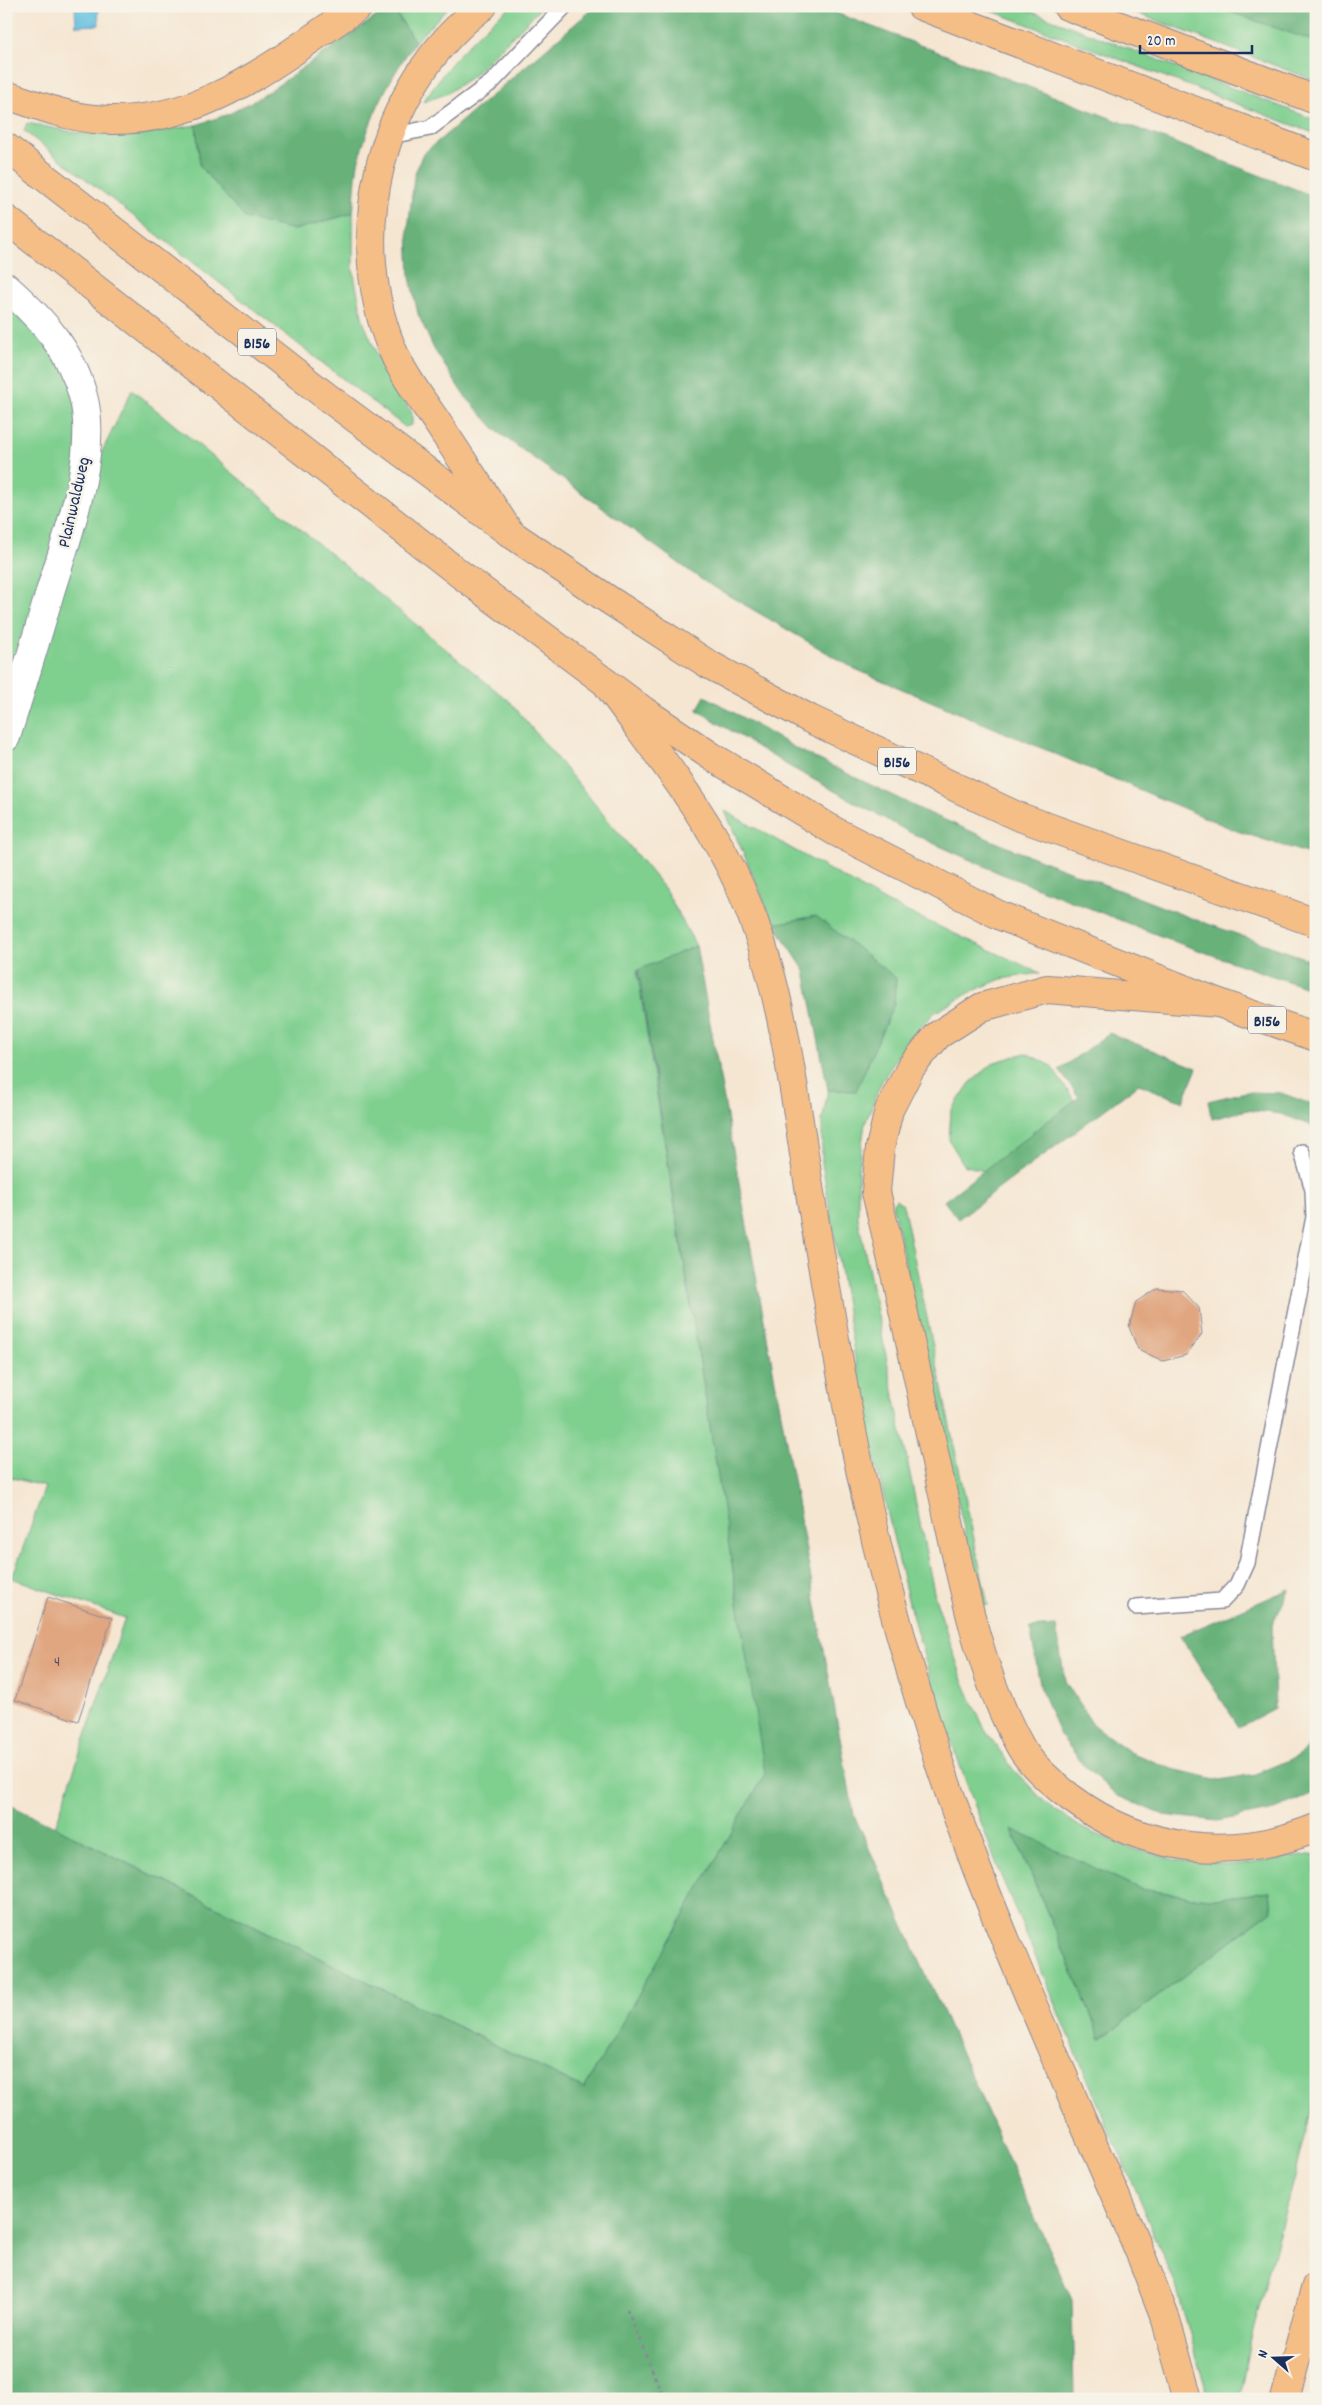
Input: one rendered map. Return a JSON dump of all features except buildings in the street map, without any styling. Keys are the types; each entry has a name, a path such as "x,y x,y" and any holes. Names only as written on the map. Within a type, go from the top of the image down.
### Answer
{"main road":[{"path":"6,95 71,115 93,119 141,119 164,116 219,96 248,82 359,6"},
{"path":"483,6 464,20 424,66 397,116 378,168 371,228 374,282 381,322 397,360 510,533"},
{"path":"921,6 1316,157"},
{"path":"1067,6 1316,100"},
{"name":"B156","path":"6,147 331,400 510,533 708,664 828,728 1017,816 1316,923"},
{"name":"B156","path":"6,218 460,574 606,683 711,756 836,832 1001,916 1218,1003 1316,1037"},
{"path":"606,683 703,818 740,888 756,929 780,1018 831,1318 854,1440 898,1628 928,1724 977,1868 1142,2258 1166,2320 1188,2399"},
{"path":"1218,1003 1047,989 982,1007 938,1035 911,1066 889,1110 880,1148 876,1192 960,1573 989,1675 1021,1748 1055,1786 1090,1812 1112,1824 1148,1838 1195,1847 1245,1847 1274,1843 1316,1828"},
{"path":"1285,2399 1316,2286"}],"street":[{"name":"Plainwaldweg","path":"6,287 42,321 62,346 75,372 84,398 88,424 77,503 6,737"}],"lane":[{"path":"390,136 430,128 492,82 565,6"},
{"path":"1136,1607 1222,1601 1237,1585 1246,1563 1314,1217 1313,1190 1302,1152"}],"path":[{"path":"627,2309 664,2399"}],"green space":[{"path":"391,6 415,42 388,85 368,130 358,163 353,213 294,230 245,218 200,166 196,125 229,114 264,95"},
{"path":"392,6 450,6 415,42"},
{"path":"511,6 543,6 474,75 446,94 423,102 463,50"},
{"path":"596,6 818,6 1316,197 1316,856 1237,831 855,669 702,580 499,433 463,394 434,349 418,314 410,277 408,230 414,177 422,155"},
{"path":"979,6 1017,6 1316,120 1316,134"},
{"path":"1118,6 1316,6 1316,81"},
{"path":"1213,6 1301,6 1316,11 1316,42"},
{"path":"27,123 78,133 142,134 196,125 200,166 294,230 353,213 353,269 363,321 385,373 412,413 412,425 405,427 24,131"},
{"path":"6,300 75,372 78,501 132,390 511,703 665,889 696,946 637,971 766,1774 584,2089 55,1827 125,1618 12,1578 45,1487 6,1476"},
{"path":"705,696 797,749 924,811 1007,847 1191,918 1316,962 1316,991 1181,944 997,872 911,833 787,765 697,710"},
{"path":"725,811 888,903 1040,973 1001,979 971,992 934,1013 904,1046 881,1083 865,1124 858,1169 858,1218 935,1597 961,1675 985,1730 1013,1769 1048,1805 1082,1828 1130,1848 1176,1860 1238,1865 1316,1854 1316,2093 1251,2339 1243,2384 1238,2399 1206,2399 1205,2386 1176,2286 1001,1876 940,1712 909,1604 865,1417 822,1163 822,1121 828,1090 856,1090 816,916 774,924","holes":["1012,1830 1140,1889 1207,1899 1270,1892 1272,1910 1101,2039"]},
{"path":"816,916 896,978 894,1004 856,1091 828,1090 805,971 774,924"},
{"path":"696,946 854,1815 1072,2300 1074,2399 6,2399 6,1803 584,2089 765,1774 638,970"},
{"path":"1109,1033 1197,1068 1183,1102 1139,1084 958,1219 944,1201 1079,1097 1059,1070"},
{"path":"1026,1053 1050,1065 1077,1104 990,1173 964,1165 949,1140 951,1111 970,1083 995,1062"},
{"path":"1246,1092 1281,1093 1316,1106 1316,1127 1281,1114 1247,1110 1212,1119 1208,1101"},
{"path":"896,1199 903,1205 988,1605 981,1606 892,1204"},
{"path":"1290,1589 1272,1625 1275,1708 1239,1727 1180,1636"},
{"path":"1056,1626 1065,1681 1093,1725 1130,1752 1172,1769 1220,1780 1255,1774 1296,1757 1316,1741 1316,1792 1270,1811 1218,1821 1164,1815 1118,1796 1088,1770 1060,1735 1041,1690 1030,1628"},
{"path":"1012,1829 1140,1889 1207,1899 1270,1892 1272,1910 1101,2039"}],"water":[{"path":"75,6 98,6 99,25 76,26"}]}
